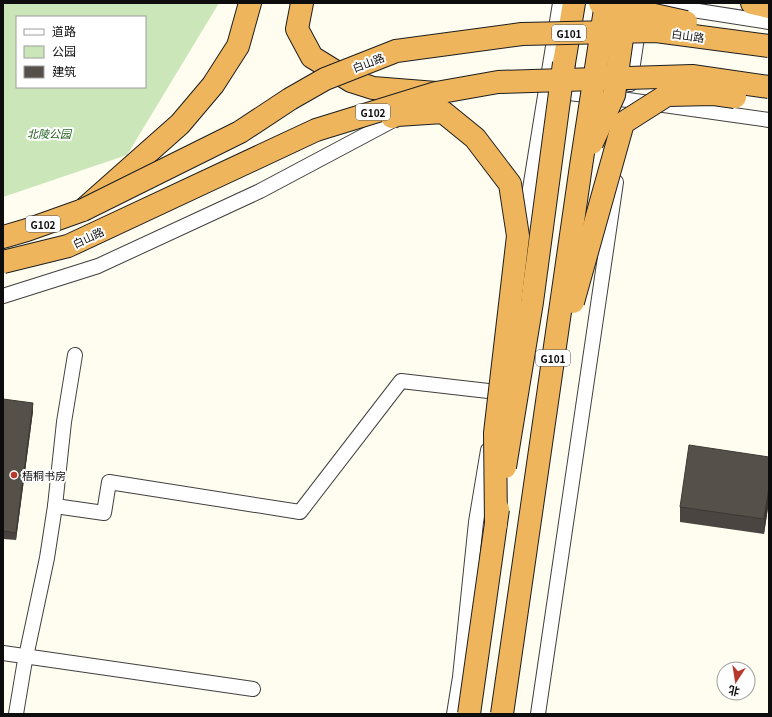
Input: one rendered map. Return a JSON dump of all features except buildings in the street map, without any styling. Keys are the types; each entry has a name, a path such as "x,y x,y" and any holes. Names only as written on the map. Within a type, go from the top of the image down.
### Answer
{"highway":[{"path":"238,46 250,3"},
{"path":"83,210 180,124 213,85 264,3"},
{"path":"302,3 297,30 312,57 351,81 373,88 436,93"},
{"path":"561,3 560,21 564,63"},
{"name":"G101","path":"469,714 496,524 532,302 564,63 574,3"},
{"path":"600,3 769,40"},
{"name":"G101","path":"502,714 606,3"},
{"path":"581,166 614,94 628,3"},
{"path":"752,3 769,8"},
{"name":"白山路","path":"3,237 83,210 240,132 290,99 325,79 396,51 522,34 648,31 769,46"},
{"name":"白山路","path":"3,262 68,246 316,130 436,93 498,82 692,76 769,87"},
{"path":"549,386 623,123 667,95 714,94 769,102"},
{"path":"211,179 397,115 443,112 475,138 510,184 518,236 495,433 496,524"}],"street":[{"path":"454,714 460,677 476,522 561,3"},
{"path":"538,714 642,3"},
{"path":"648,3 769,22"},
{"path":"3,296 98,266 260,191 422,105 495,92 546,91 628,100 769,120"},
{"path":"16,714 26,656 47,558 74,355"},
{"path":"55,506 104,513 109,482 300,512 401,381 497,392"},
{"path":"3,653 253,689"}],"green space":[{"name":"北陵公园","path":"3,3 219,3 127,155 3,197"}],"place":[{"name":"梧桐书房","path":"14,475"}]}
